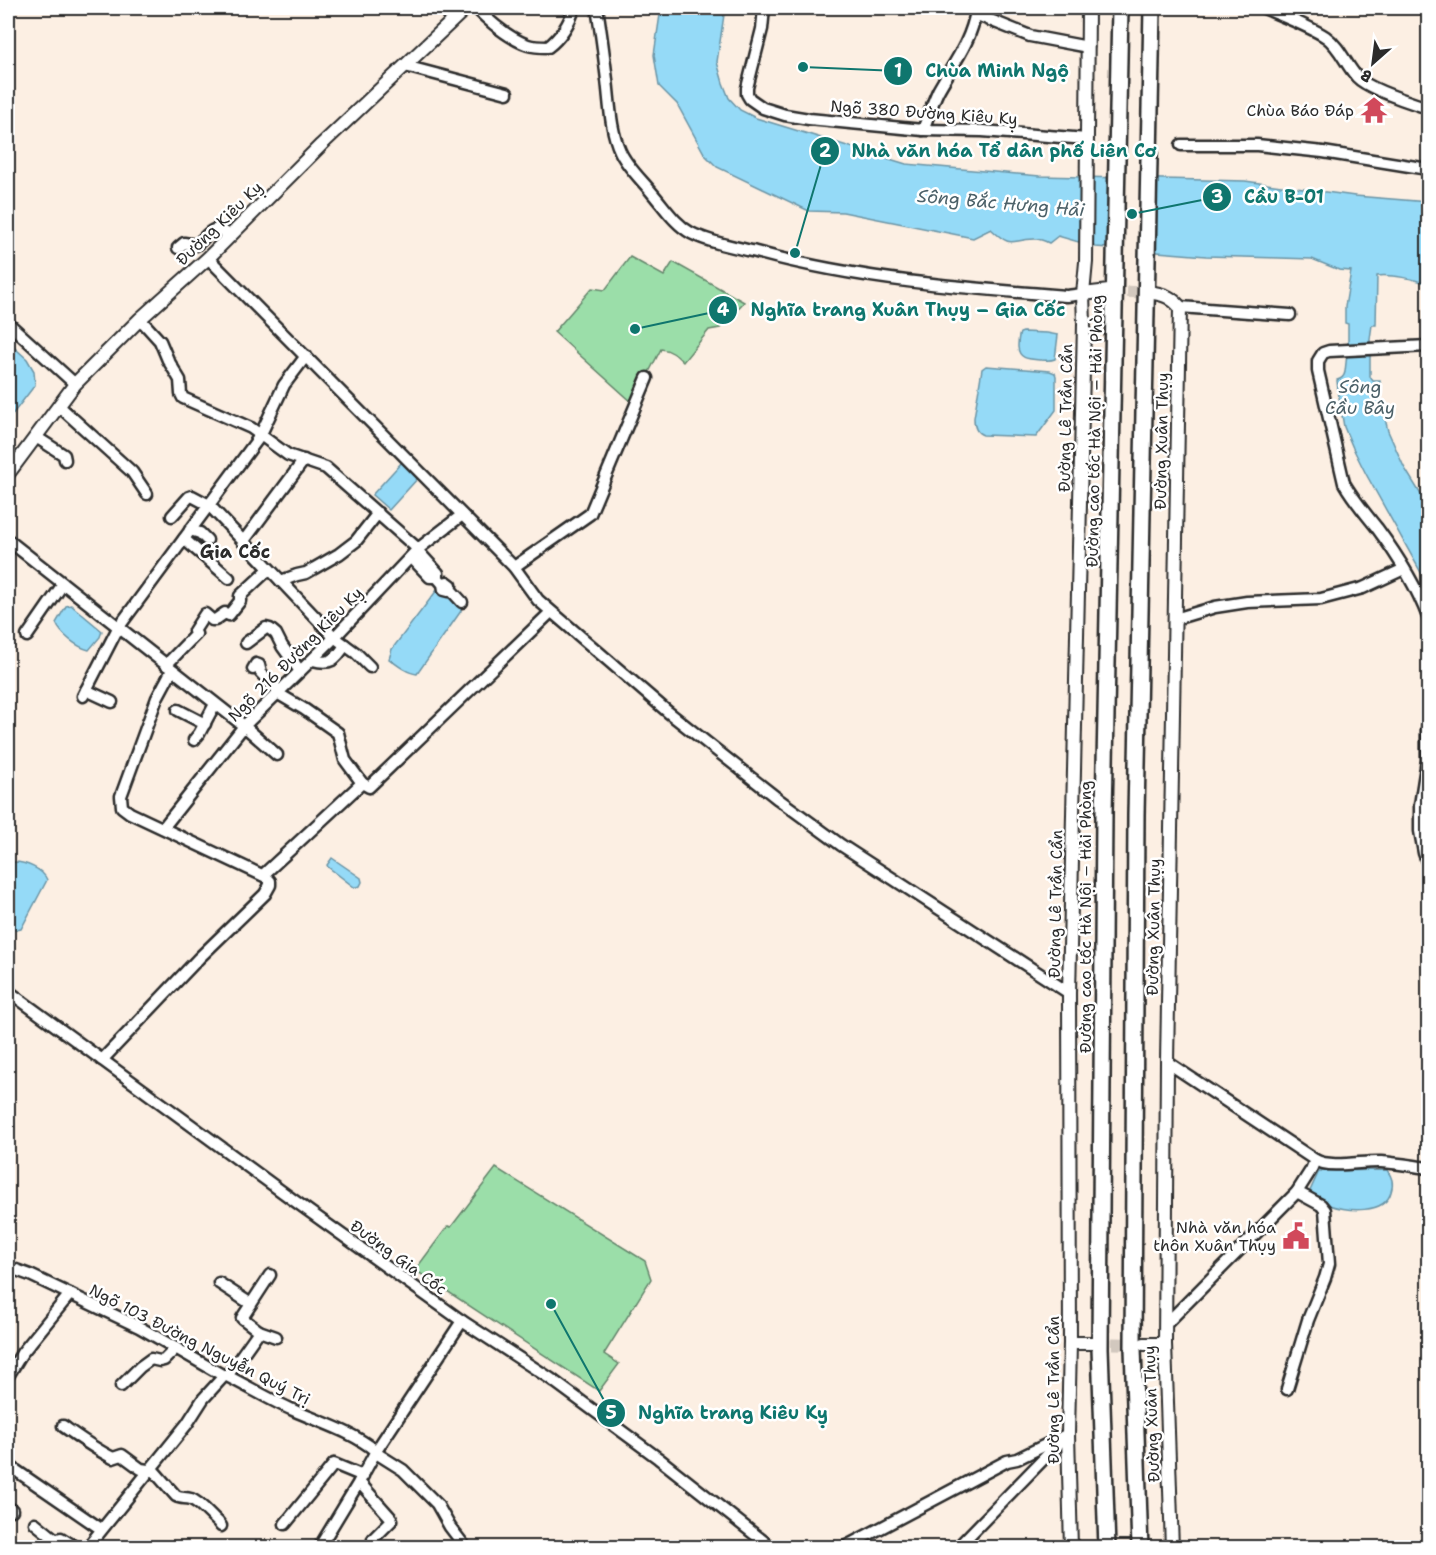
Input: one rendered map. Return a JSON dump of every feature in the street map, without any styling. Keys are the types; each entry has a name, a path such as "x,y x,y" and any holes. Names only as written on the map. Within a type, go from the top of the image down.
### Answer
{"highway":[{"name":"Đường cao tốc Hà Nội – Hải Phòng","path":"1107,1548 1100,1348 1104,826 1112,289 1120,8"},
{"path":"1140,1548 1133,1348 1136,827 1150,290 1149,142 1152,8"},
{"path":"1136,827 1137,1348 1147,1548"}],"main road":[{"name":"Đường Kiêu Kỵ","path":"8,474 75,384 466,8"},
{"name":"Đường Lê Trần Cẩn","path":"1071,1548 1068,1434 1069,993 1083,294 1086,262 1088,8"},
{"path":"1083,294 1112,289"},
{"path":"1150,290 1173,298 1180,307"},
{"name":"Đường Xuân Thụy","path":"1172,1548 1165,1344 1167,1062 1180,307"},
{"path":"1070,1343 1094,1344"},
{"path":"1144,1344 1165,1344"}],"street":[{"path":"476,8 514,39 530,46 548,47 556,41 574,8"},
{"path":"597,8 611,117 621,154 676,222 692,233 712,241 791,262 870,276 942,286 1067,296 1083,294"},
{"name":"Ngõ 380 Đường Kiêu Kỵ","path":"764,8 762,29 747,94 756,104 772,111 809,119 923,130 982,131 1087,145"},
{"path":"1264,8 1326,38 1337,48 1357,77 1365,83 1428,108"},
{"path":"923,130 936,97 969,39 974,26 976,9"},
{"path":"976,9 980,16 1023,34 1088,46"},
{"path":"405,66 507,93"},
{"path":"1181,145 1257,145 1323,152 1428,169"},
{"path":"178,248 184,243 196,245 212,230 226,232 230,237"},
{"path":"208,258 514,567 538,600 668,712 778,799 841,844 1069,993"},
{"path":"1180,307 1290,315"},
{"path":"140,319 160,340 180,380 183,398 250,428 288,455 326,468 378,513 438,573 443,584 462,602"},
{"path":"8,323 75,384"},
{"path":"1428,346 1329,351 1323,353 1318,361 1318,371 1344,483 1404,569 1423,601 1428,617"},
{"path":"112,702 84,693 118,628 260,436 284,385 306,356"},
{"path":"514,567 590,514 647,378"},
{"path":"59,406 132,472 147,494"},
{"path":"36,436 64,455 65,460"},
{"path":"243,542 304,460"},
{"path":"172,516 192,495 209,505 334,638 356,653 370,667"},
{"path":"281,581 306,573 339,554 356,541 378,513"},
{"name":"Ngõ 216 Đường Kiêu Kỵ","path":"164,828 244,726 313,660 415,552 462,515"},
{"path":"187,534 200,533 207,540"},
{"path":"187,534 229,578"},
{"path":"8,540 244,726 277,755"},
{"path":"102,1060 199,958 265,894 270,885 270,881 263,876 125,810 122,807 121,796 169,668 196,634 194,631 205,614 212,620 225,613 229,615 240,601 240,596 269,569"},
{"path":"1175,619 1215,607 1247,602 1321,599 1363,588 1404,569"},
{"path":"27,636 63,584"},
{"path":"253,669 256,664 259,665 261,673 278,692 338,733 345,760 367,787 373,784 551,612"},
{"path":"246,643 266,628 270,630 276,634 300,671"},
{"path":"313,660 327,662 334,659 338,657 345,645"},
{"path":"194,740 215,704"},
{"path":"178,710 204,724"},
{"path":"1428,724 1425,776 1420,805 1420,831 1428,864"},
{"path":"263,876 362,783"},
{"name":"Đường Gia Cốc","path":"8,991 462,1321 551,1379 658,1458 771,1548"},
{"path":"1167,1062 1315,1160 1330,1163 1382,1162 1428,1168"},
{"path":"1166,1324 1297,1192 1315,1160"},
{"path":"1287,1389 1308,1320 1329,1263 1325,1210 1321,1205 1297,1192"},
{"name":"Ngõ 103 Đường Nguyễn Quý Trị","path":"8,1267 30,1275 139,1327 225,1376 291,1409 346,1431 364,1442 403,1470 437,1504 450,1527 466,1548"},
{"path":"270,1275 242,1318 259,1331 276,1337"},
{"path":"219,1283 251,1304"},
{"path":"8,1376 22,1353 70,1294"},
{"path":"319,1548 376,1452 462,1321"},
{"path":"87,1548 259,1331"},
{"path":"121,1386 151,1359 164,1360 176,1348"},
{"path":"63,1426 113,1458 122,1455 137,1467 154,1471 176,1496 194,1501 221,1527"},
{"path":"843,1548 1007,1461 1017,1459 1068,1434"},
{"path":"957,1548 1068,1434"},
{"path":"1017,1459 1027,1475"},
{"path":"285,1524 334,1464 361,1479 391,1518 389,1524 373,1539 377,1548"},
{"path":"8,1465 102,1529"},
{"path":"35,1523 56,1540 61,1538 78,1548"}],"green space":[{"path":"630,257 664,276 673,262 744,302 720,328 709,330 683,362 668,350 661,349 633,403 554,332 592,288 605,290"},
{"path":"496,1168 645,1261 651,1279 604,1354 619,1364 599,1391 415,1270"}],"water":[{"name":"Sông Bắc Hưng Hải","path":"661,8 725,8 717,62 729,98 740,110 756,118 906,164 1040,176 1245,181 1355,196 1428,202 1428,284 1402,277 1377,276 1376,325 1372,325 1370,339 1370,377 1373,381 1380,381 1381,402 1388,431 1404,467 1428,506 1428,585 1366,474 1344,427 1337,380 1343,378 1345,372 1348,324 1345,323 1345,307 1351,271 1339,270 1312,259 1206,256 1096,247 1058,236 1049,243 1035,239 1012,242 991,229 973,238 843,212 809,211 717,167 705,155 677,104 659,86 654,55"},
{"path":"1023,332 1058,335 1055,359 1041,360 1023,357 1019,351 1018,338"},
{"path":"8,342 27,359 34,371 35,385 8,420"},
{"path":"986,366 1055,373 1056,410 1036,437 983,435 977,431 974,418 982,369"},
{"path":"402,462 419,477 389,510 372,495"},
{"path":"437,590 461,606 461,611 417,674 413,673 389,659 392,649"},
{"path":"71,605 102,631 89,650 70,640 56,623 66,606"},
{"path":"332,858 361,878 360,886 354,887 328,867"},
{"path":"14,862 33,867 47,880 21,929 16,930 8,927 8,870"},
{"path":"1387,1170 1392,1180 1391,1192 1381,1205 1373,1208 1355,1210 1337,1207 1324,1203 1309,1193 1319,1171"}],"pier":[{"path":"1116,175 1149,176 1147,254 1115,251"}],"tunnel":[{"path":"1109,291 1153,293"},
{"path":"1094,1343 1140,1344"}],"place":[{"name":"Chùa Minh Ngộ","path":"803,67"},
{"name":"Chùa Báo Đáp","path":"1374,110"},
{"name":"Cầu B-01","path":"1132,214"},
{"name":"Nhà văn hóa Tổ dân phố Liên Cơ","path":"795,253"},
{"name":"Nghĩa trang Xuân Thụy – Gia Cốc","path":"635,329"},
{"name":"Nhà văn hóa thôn Xuân Thụy","path":"1296,1236"},
{"name":"Nghĩa trang Kiêu Kỵ","path":"551,1304"}],"district":[{"name":"Gia Cốc","path":"235,552"}],"water label":[{"name":"Sông Cầu Bây","path":"1360,397"}]}
